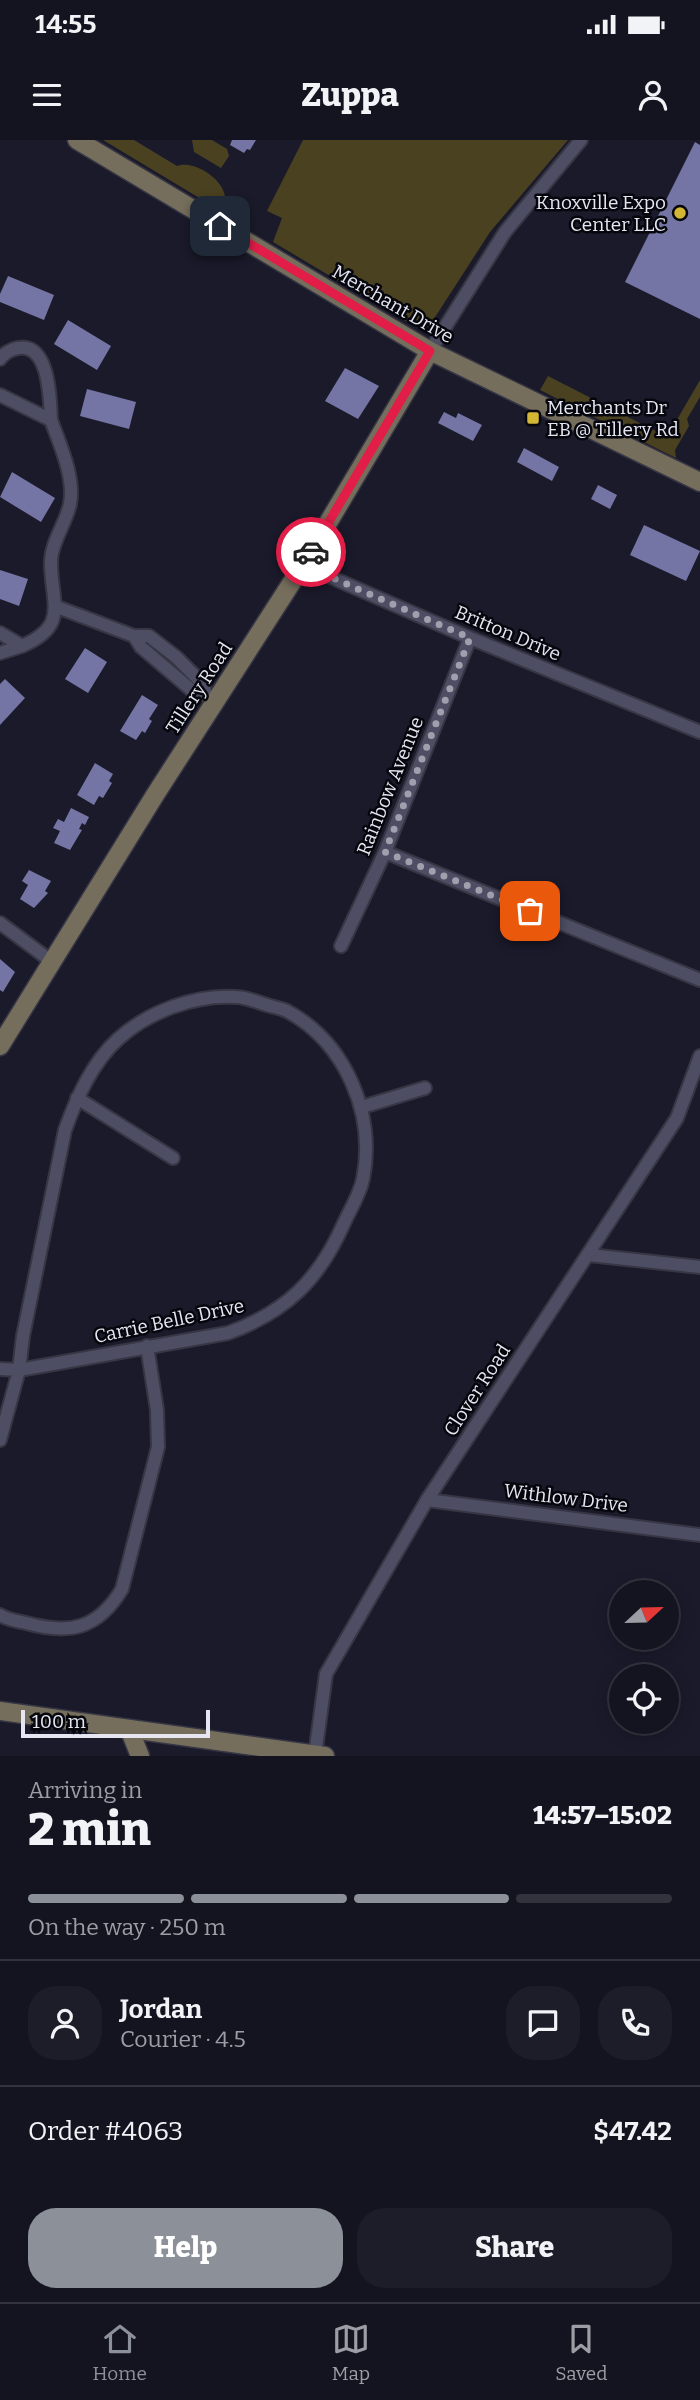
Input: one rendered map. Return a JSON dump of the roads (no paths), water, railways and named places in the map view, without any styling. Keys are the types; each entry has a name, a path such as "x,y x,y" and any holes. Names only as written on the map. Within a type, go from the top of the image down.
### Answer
{"street":[{"path":"430,351 505,232 581,140"},
{"name":"Merchant Drive","path":"81,141 430,351 700,482"},
{"path":"0,359 3,354 18,348 27,348 36,354 48,379 51,420 70,481 70,502 53,546 51,561 57,607 49,630 38,639 0,653"},
{"name":"Tillery Road","path":"0,1046 210,699 303,565 430,351"},
{"path":"0,395 51,420"},
{"name":"Britton Drive","path":"303,565 470,638 700,732"},
{"path":"57,607 134,636 141,646 195,693 210,699"},
{"path":"0,633 22,646"},
{"name":"Rainbow Avenue","path":"341,946 385,852 470,638"},
{"path":"385,852 700,980"},
{"path":"0,922 51,961"},
{"name":"Carrie Belle Drive","path":"0,1369 19,1370 228,1333 259,1321 304,1289 337,1240 362,1181 366,1138 362,1107 348,1074 324,1040 286,1011 237,997 204,1000 168,1008 143,1020 117,1040 94,1068 77,1098 65,1130 23,1336 19,1370"},
{"name":"Clover Road","path":"320,1755 326,1674 427,1500 677,1118 700,1056"},
{"path":"362,1107 425,1088"},
{"path":"77,1098 173,1158"},
{"path":"589,1255 700,1267"},
{"path":"0,1615 41,1627 71,1629 94,1621 111,1608 122,1589 158,1447 157,1410 148,1346"},
{"path":"0,1440 19,1370"},
{"name":"Withlow Drive","path":"427,1500 700,1535"},
{"path":"0,1712 320,1755"},
{"path":"130,1731 140,1756"}],"place":[{"name":"Knoxville Expo Center LLC","path":"680,213"},
{"name":"Merchants Dr EB @ Tillery Rd","path":"533,418"}]}
